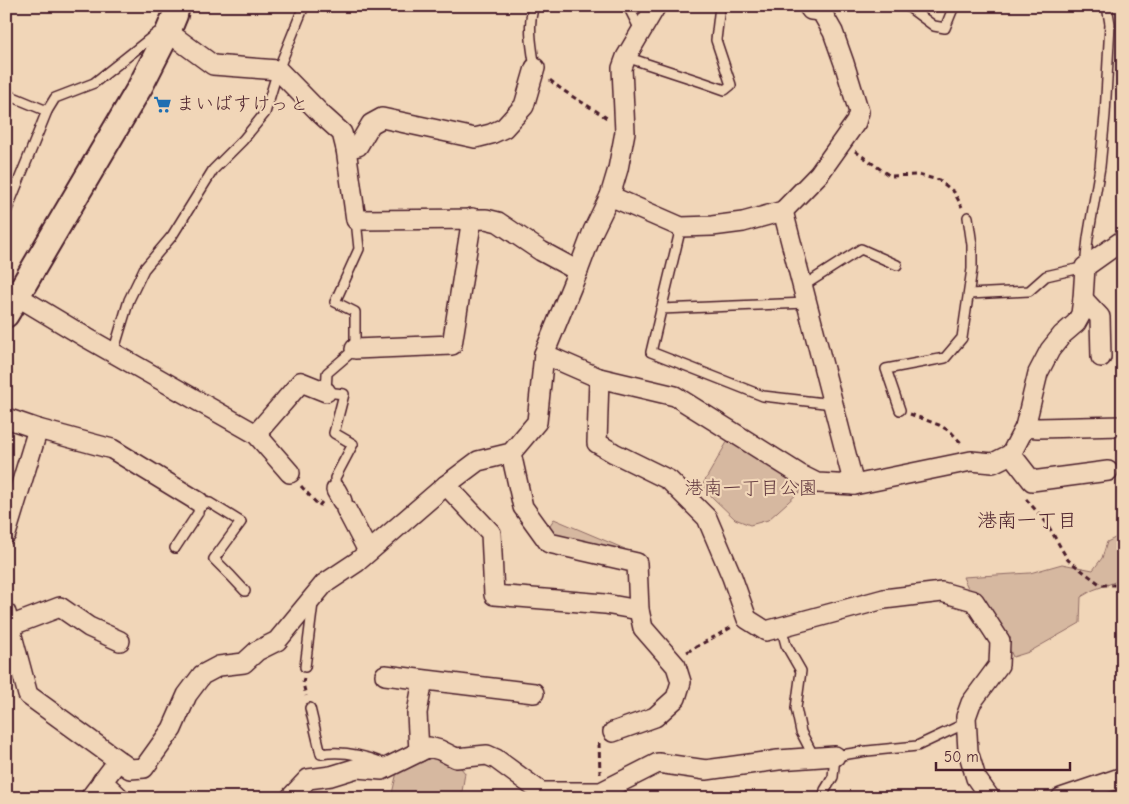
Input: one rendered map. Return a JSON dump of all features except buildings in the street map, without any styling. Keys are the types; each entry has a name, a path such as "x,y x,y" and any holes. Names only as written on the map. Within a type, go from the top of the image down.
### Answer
{"street":[{"path":"177,6 168,32 140,87 10,301 113,353 256,434 290,473"},
{"path":"120,641 89,628 60,607 8,619 28,695 130,769 144,768 172,729 187,696 202,675 219,666 244,663 257,651 277,641 324,584 357,562 446,485 478,461 511,453 537,422 544,354 593,231 610,196 618,169 626,132 622,68 626,57 656,6"},
{"path":"610,196 682,227 743,222 783,212 819,174 856,122 859,112 832,32 818,8"},
{"path":"168,32 213,66 278,70 322,115 342,132 356,220 486,219 498,222 541,252 578,271"},
{"path":"346,149 358,146 371,124 382,118 475,138 491,134 504,128 524,106 535,68"},
{"path":"783,212 854,485"},
{"path":"355,349 452,346 472,218"},
{"path":"544,354 599,378 675,396 801,475 817,483 854,485 971,461 993,463 1011,454 1025,427 1038,373 1050,350 1062,335 1076,323 1081,314 1085,267 1123,240"},
{"path":"1083,300 1100,317 1101,357"},
{"path":"599,378 597,443 669,480 707,518 748,619 766,631 884,599 942,592 974,601 1000,641 999,665 971,703 966,717 968,751 976,778 990,798"},
{"path":"256,434 301,382 326,392"},
{"path":"6,418 38,429 112,449 199,502"},
{"path":"1025,427 1123,426"},
{"path":"6,534 38,429"},
{"path":"511,453 523,507 549,543 637,564 639,610 643,628 676,666 681,682 676,698 655,717 613,732"},
{"path":"1011,454 1032,482 1108,472"},
{"path":"446,485 491,533 494,595 605,604 639,610"},
{"path":"341,500 368,551"},
{"path":"385,675 534,693"},
{"path":"419,752 417,713 423,680"},
{"path":"290,798 308,779 331,776 357,768 382,770 430,747 456,758 487,755 496,759 541,792 604,795 658,763 706,770 778,760 835,756"},
{"path":"90,798 118,761"},
{"path":"1061,798 1123,776"},
{"path":"102,781 120,798"}],"lane":[{"path":"113,353 129,300 144,268 172,236 213,170 243,140 265,113 278,70 304,6"},
{"path":"534,6 531,13 531,43 535,68"},
{"path":"628,6 641,32"},
{"path":"626,57 725,90 731,85 716,40 720,6"},
{"path":"907,6 934,26 944,28 954,6"},
{"path":"969,294 1029,291 1046,276 1085,267 1100,168 1104,124 1110,24 1107,6"},
{"path":"6,212 47,111 55,98 94,83 157,33 168,32"},
{"path":"6,94 47,111"},
{"path":"900,410 886,369 945,358 962,338 972,269 968,217"},
{"path":"341,500 335,478 354,444 334,433 344,394 326,392 327,373 355,349 355,312 335,302 359,250 356,220"},
{"path":"682,227 651,352 763,396 833,404"},
{"path":"661,309 805,295 861,249 898,265"},
{"path":"175,548 198,513 199,502 210,503 241,522 214,559 245,592"},
{"path":"305,667 313,597"},
{"path":"782,626 786,645 800,671 796,708 801,732 814,757"},
{"path":"310,708 321,754 342,752 354,754 390,766"},
{"path":"824,798 825,790 832,777 835,756 917,746 966,723"}],"path":[{"path":"535,68 556,86 593,108 626,132"},
{"path":"843,141 890,176 918,176 939,180 954,192 968,217"},
{"path":"900,410 939,425 951,432 966,448 971,461"},
{"path":"290,473 319,506"},
{"path":"1024,496 1046,522 1068,560 1101,585 1122,585 1123,593"},
{"path":"671,661 748,619"},
{"path":"305,667 303,682 310,708"},
{"path":"604,795 598,744 604,736 613,732"}],"green space":[{"name":"港南一丁目公園","path":"730,437 807,485 768,520 750,525 735,519 712,497 703,484"},
{"path":"554,519 625,549 623,557 552,540 546,531"},
{"path":"1123,534 1123,579 1093,590 1081,597 1080,623 1029,652 1013,657 994,614 968,588 963,577 1030,573 1062,564 1093,570 1102,558 1107,542"},
{"path":"432,756 461,768 465,773 461,798 391,798 397,772"}],"place":[{"name":"まいばすけっと","path":"162,104"}],"district":[{"name":"港南一丁目","path":"1027,520"}]}
